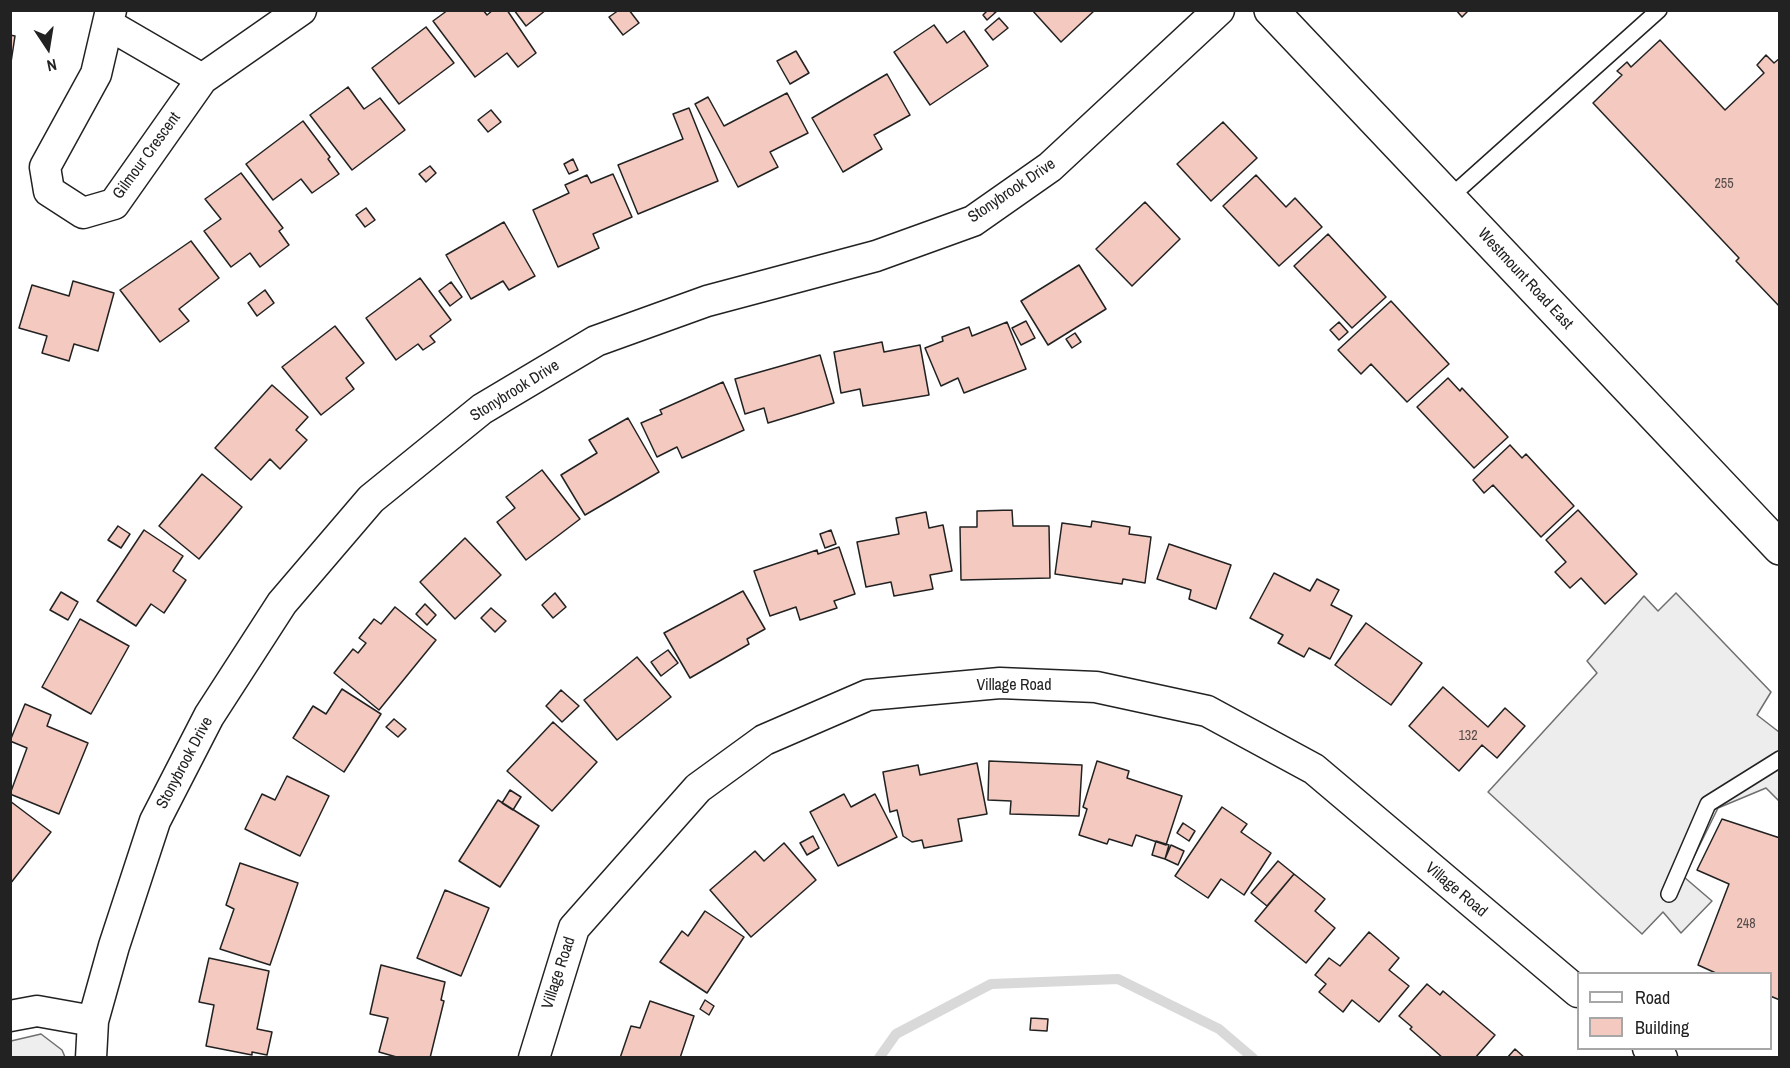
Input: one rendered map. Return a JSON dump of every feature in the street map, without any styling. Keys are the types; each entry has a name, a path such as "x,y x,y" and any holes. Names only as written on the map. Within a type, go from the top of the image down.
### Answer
{"main road":[{"name":"Westmount Road East","path":"1271,10 1779,548"}],"street":[{"name":"Gilmour Crescent","path":"202,79 110,18 96,74 45,167 49,191 83,213 114,204 202,79 301,10"},
{"name":"Stonybrook Drive","path":"91,1058 93,1021 114,946 155,821 209,716 282,603 371,499 482,409 596,341 707,301 876,256 973,221 1050,167 1220,10"},
{"name":"Village Road","path":"534,1058 574,928 699,788 764,741 868,695 1000,683 1096,687 1207,711 1314,769 1577,992"},
{"path":"10,1016 37,1011 93,1021"}],"lane":[{"path":"1449,198 1659,10"},
{"path":"1669,894 1708,804 1779,759"}],"shaded area":[{"path":"1676,593 1771,692 1757,715 1779,732 1779,801 1766,788 1718,808 1684,877 1712,901 1681,933 1663,912 1642,934 1488,792 1597,673 1587,661 1644,596 1658,611"},
{"path":"41,1034 62,1050 65,1057 11,1057 11,1041"}],"building":[{"path":"448,10 483,10 487,15 493,10 507,10 536,53 518,67 507,53 475,77 433,21"},
{"path":"514,10 546,10 526,26"},
{"path":"619,10 629,10 639,23 623,35 609,17"},
{"path":"988,10 996,12 987,20 983,15"},
{"path":"1032,10 1095,10 1061,42"},
{"path":"1456,10 1469,10 1462,17"},
{"path":"999,18 1008,28 993,40 985,30"},
{"path":"934,25 947,43 964,31 988,66 930,105 894,52"},
{"path":"426,27 454,63 399,104 372,68"},
{"path":"10,35 15,36 10,69"},
{"path":"1660,40 1725,110 1764,73 1757,65 1766,55 1774,63 1780,58 1780,307 1736,261 1739,258 1593,103 1622,75 1617,71 1627,62 1631,67"},
{"path":"796,51 809,73 790,84 777,61"},
{"path":"887,74 910,115 874,135 882,149 843,172 812,118"},
{"path":"348,87 364,109 380,98 405,130 352,170 310,115"},
{"path":"787,93 808,133 770,152 778,167 738,187 695,104 708,97 724,126"},
{"path":"689,108 718,181 638,214 618,165 683,139 673,114"},
{"path":"491,110 501,122 488,132 478,120"},
{"path":"303,121 330,157 328,159 339,174 312,193 301,179 273,200 246,164"},
{"path":"1223,122 1257,158 1211,201 1177,164"},
{"path":"573,159 578,170 569,174 564,164"},
{"path":"430,166 436,173 426,182 419,174"},
{"path":"241,173 283,228 279,231 289,245 260,267 250,253 231,267 204,231 221,219 205,199"},
{"path":"613,174 632,217 593,234 599,248 558,267 533,210 569,193 565,185 587,175 591,183"},
{"path":"1256,175 1286,207 1295,198 1322,227 1279,266 1223,206"},
{"path":"1145,202 1180,239 1132,286 1096,249"},
{"path":"366,208 375,220 365,227 356,215"},
{"path":"504,222 535,276 509,290 503,281 471,299 446,255"},
{"path":"1328,234 1386,297 1352,328 1294,266"},
{"path":"191,241 219,278 179,309 189,321 160,342 120,290"},
{"path":"1079,265 1106,309 1048,345 1021,301"},
{"path":"420,278 451,320 430,336 435,342 423,350 418,344 396,360 366,318"},
{"path":"73,281 114,293 98,351 74,344 69,361 42,353 47,336 19,328 32,285 69,296"},
{"path":"451,282 462,297 450,306 439,291"},
{"path":"265,290 274,303 257,316 248,303"},
{"path":"1391,301 1449,364 1407,402 1371,364 1361,374 1338,350"},
{"path":"1026,321 1035,338 1021,345 1012,328"},
{"path":"1007,322 1026,369 964,393 958,378 941,386 925,348 943,341 942,337 969,327 972,336"},
{"path":"1339,322 1348,332 1339,340 1330,330"},
{"path":"335,326 364,363 346,378 354,389 321,415 282,367"},
{"path":"1075,333 1081,342 1072,348 1066,339"},
{"path":"882,342 884,352 920,345 929,395 863,406 860,389 841,393 834,352"},
{"path":"820,355 834,403 768,423 764,408 745,414 735,379"},
{"path":"1448,378 1460,391 1462,388 1508,437 1474,468 1417,407"},
{"path":"723,382 744,430 682,458 677,447 657,457 641,423 662,414 660,410"},
{"path":"272,385 308,417 296,430 307,440 280,469 270,459 251,480 215,448"},
{"path":"628,418 659,472 585,515 561,475 597,453 589,440"},
{"path":"1510,445 1522,458 1526,454 1574,506 1541,537 1493,485 1484,493 1473,480"},
{"path":"542,470 580,519 526,560 497,522 515,508 506,497"},
{"path":"202,474 242,507 199,559 159,526"},
{"path":"1012,510 1013,526 1049,526 1050,578 961,580 960,527 977,527 977,511"},
{"path":"1578,510 1637,574 1605,604 1581,578 1570,588 1555,572 1566,562 1546,540"},
{"path":"926,512 929,528 943,525 952,571 930,575 933,589 894,596 891,582 866,587 857,542 899,534 896,518"},
{"path":"1092,521 1130,527 1129,534 1151,537 1145,583 1123,579 1122,584 1055,574 1062,523 1091,527"},
{"path":"118,526 130,534 121,548 108,540"},
{"path":"144,530 183,556 173,571 186,580 164,613 151,604 136,626 97,601"},
{"path":"831,530 836,544 825,548 820,534"},
{"path":"465,538 501,575 455,619 420,582"},
{"path":"1169,544 1231,565 1216,609 1189,599 1191,590 1157,579"},
{"path":"839,547 855,594 834,601 837,608 800,620 796,607 770,616 754,571 817,550 818,554"},
{"path":"1274,573 1310,591 1317,579 1339,590 1331,605 1352,616 1330,659 1309,648 1304,657 1278,643 1283,635 1250,618"},
{"path":"743,591 765,629 747,639 749,644 690,678 664,633"},
{"path":"61,592 78,602 68,620 50,610"},
{"path":"555,593 566,607 553,618 542,605"},
{"path":"425,604 436,615 427,625 416,614"},
{"path":"395,607 436,640 379,710 334,673 353,649 358,653 366,643 359,638 374,619 381,624"},
{"path":"491,608 506,621 495,632 481,618"},
{"path":"80,619 129,646 91,714 42,687"},
{"path":"1366,623 1422,663 1391,705 1335,665"},
{"path":"668,650 678,663 661,676 651,662"},
{"path":"637,657 671,697 617,740 584,700"},
{"path":"1443,687 1488,727 1505,708 1525,726 1497,758 1482,745 1459,771 1409,726"},
{"path":"342,689 381,714 344,772 293,738 313,706 326,714"},
{"path":"561,690 579,706 562,722 546,706"},
{"path":"25,704 51,715 47,726 88,743 59,814 10,794 27,748 10,741"},
{"path":"394,719 406,729 398,737 386,727"},
{"path":"553,722 597,762 552,811 507,771"},
{"path":"989,761 1082,765 1079,816 1010,814 1011,801 988,800"},
{"path":"1097,761 1129,771 1127,778 1182,796 1166,845 1136,835 1132,846 1109,839 1107,844 1079,835 1087,809 1083,807"},
{"path":"977,763 987,814 958,819 962,841 924,848 922,840 912,842 903,836 897,810 890,812 883,772 918,765 920,775"},
{"path":"287,776 329,796 300,856 245,829 262,794 275,800"},
{"path":"510,790 521,797 513,810 502,803"},
{"path":"844,794 851,807 875,794 897,837 838,866 810,812"},
{"path":"498,800 539,826 500,887 459,861"},
{"path":"10,801 51,832 10,884"},
{"path":"1222,807 1247,824 1241,832 1271,853 1244,895 1221,879 1208,898 1175,876"},
{"path":"1722,819 1780,838 1780,1000 1772,997 1772,972 1714,972 1698,965 1729,884 1697,870"},
{"path":"1183,823 1195,831 1189,841 1177,833"},
{"path":"813,836 819,848 807,855 800,843"},
{"path":"1156,841 1169,845 1165,859 1152,855"},
{"path":"784,843 816,880 751,937 710,890 755,851 764,861"},
{"path":"1171,845 1184,851 1178,865 1165,859"},
{"path":"1278,861 1294,874 1267,906 1251,893"},
{"path":"240,863 298,883 270,965 220,949 234,909 226,905"},
{"path":"1294,874 1325,899 1315,911 1335,928 1306,963 1255,921"},
{"path":"445,890 489,908 461,976 417,958"},
{"path":"705,911 744,937 707,993 660,962 682,931 688,936"},
{"path":"1369,932 1399,958 1389,970 1409,986 1379,1022 1352,1000 1343,1012 1319,992 1326,984 1315,975 1329,958 1340,966"},
{"path":"209,958 269,971 257,1029 272,1032 267,1055 252,1052 252,1055 206,1046 214,1005 199,1002"},
{"path":"381,965 445,982 441,1000 444,1001 430,1058 400,1058 379,1052 388,1018 370,1014"},
{"path":"1427,984 1440,995 1443,991 1495,1035 1475,1058 1443,1058 1410,1029 1412,1027 1399,1016"},
{"path":"705,1000 714,1006 709,1015 700,1009"},
{"path":"650,1001 694,1016 680,1058 620,1058 631,1026 640,1028"},
{"path":"1031,1018 1048,1019 1047,1031 1030,1030"},
{"path":"1515,1049 1525,1058 1507,1058"}],"waterway":[{"path":"879,1058 896,1034 991,984 1118,979 1219,1029 1253,1058"}]}
